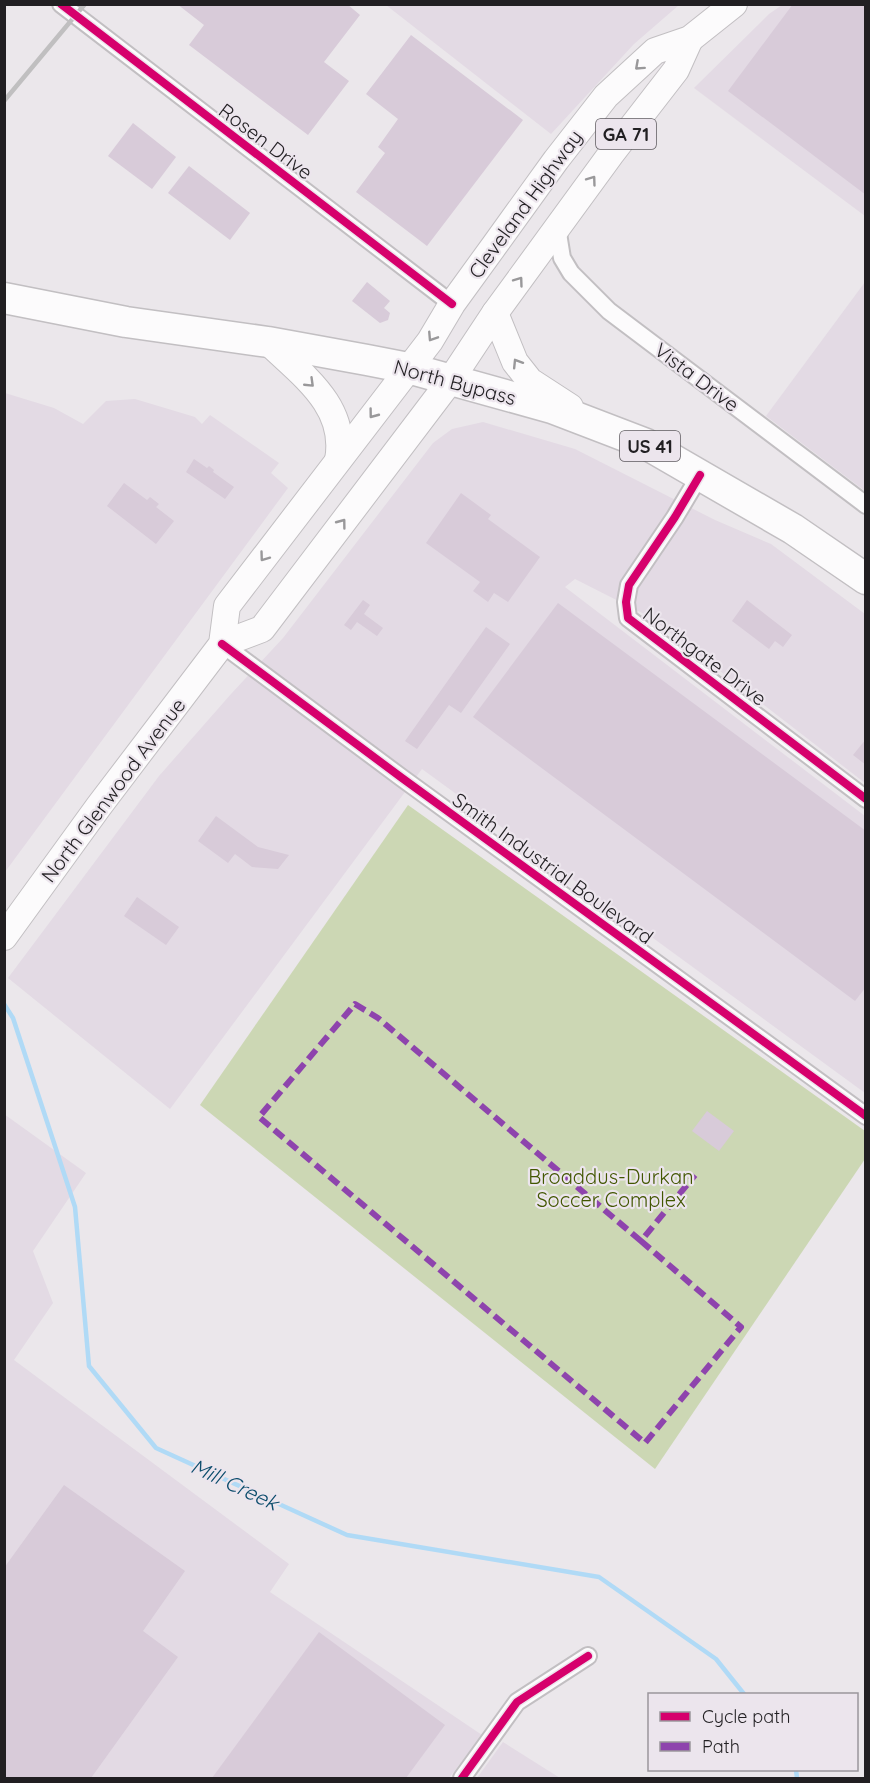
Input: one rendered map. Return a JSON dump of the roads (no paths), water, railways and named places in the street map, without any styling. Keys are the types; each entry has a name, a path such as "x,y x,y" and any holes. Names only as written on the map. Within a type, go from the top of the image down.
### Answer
{"highway":[{"name":"North Bypass","path":"4,298 126,322 268,342 408,368 552,408 646,444 793,529 866,579"}],"main road":[{"name":"Cleveland Highway","path":"408,368 430,341 452,304 556,160 606,96 655,51 690,39 734,4"},
{"name":"Cleveland Highway","path":"450,381 495,313 676,70 690,39"},
{"path":"495,313 515,362 530,381 546,393 615,432"},
{"path":"268,342 322,394 337,421 341,445 338,460"},
{"name":"North Glenwood Avenue","path":"4,937 222,644 227,606 408,368"},
{"path":"222,644 262,629 450,381"}],"street":[{"name":"Rosen Drive","path":"61,4 452,304"},
{"name":"Vista Drive","path":"557,228 562,258 571,273 609,311 866,505"},
{"name":"Northgate Drive","path":"700,475 629,585 626,602 628,618 866,799"},
{"name":"Smith Industrial Boulevard","path":"222,644 866,1116"},
{"path":"462,1779 517,1702 588,1656"}],"waterway":[{"name":"Mill Creek","path":"4,1004 13,1018 75,1207 89,1366 156,1448 347,1535 599,1577 716,1659 743,1693"},
{"name":"Mill Creek","path":"796,1771 797,1778"}],"railway":[{"path":"4,101 85,4"}],"park label":[{"name":"Broaddus-Durkan Soccer Complex","path":"611,1188"}]}
